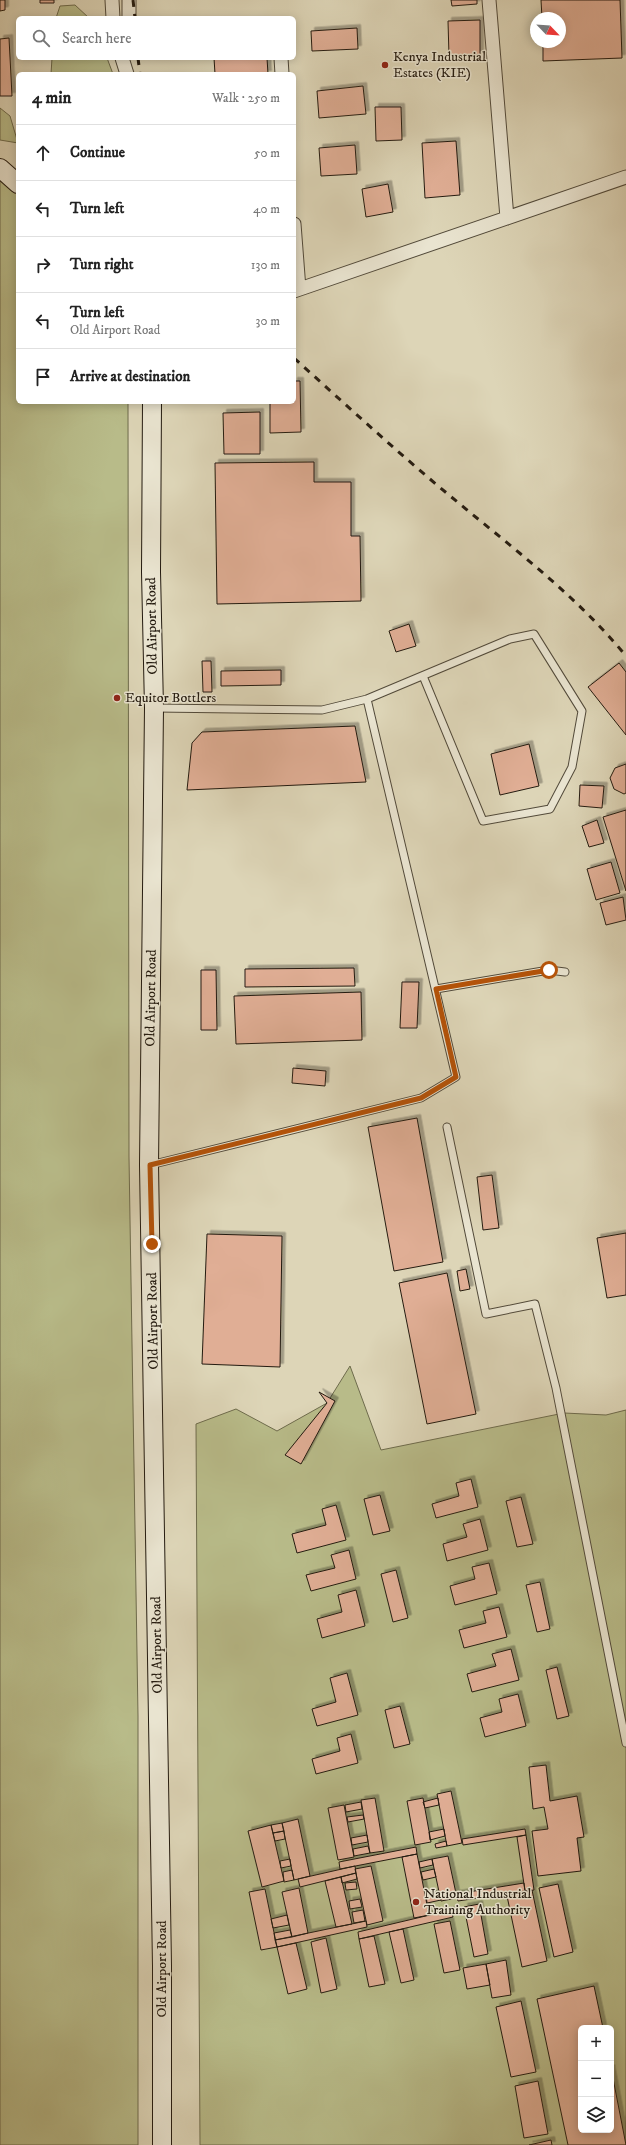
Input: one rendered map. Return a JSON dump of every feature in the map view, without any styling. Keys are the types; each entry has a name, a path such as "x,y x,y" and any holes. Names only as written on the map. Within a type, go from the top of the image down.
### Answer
{"main road":[{"path":"0,168 16,182"},
{"name":"Old Airport Road","path":"152,404 151,572 154,708 150,1165 162,1934 162,2145"}],"street":[{"path":"112,0 113,16"},
{"path":"128,0 129,16"},
{"path":"489,0 507,218"},
{"path":"123,60 126,72"},
{"path":"131,60 132,72"},
{"path":"281,60 282,72"},
{"path":"296,268 297,290 626,177"}],"lane":[{"path":"154,708 322,710 367,699 510,639 534,634 582,711 572,767 550,809 483,821 423,676"},
{"path":"150,1165 421,1098 456,1077 367,699"},
{"path":"436,989 549,970 565,972"},
{"path":"447,1127 486,1314 535,1304 556,1388 626,1743"}],"green space":[{"path":"75,5 87,16 57,16 60,6"},
{"path":"52,60 108,60 112,72 51,72"},
{"path":"0,108 10,116 16,136 16,143 0,140"},
{"path":"0,168 16,182 16,404 128,404 129,1157 138,1716 138,2145 0,2145"},
{"name":"National Industrial Training Authority","path":"350,1366 381,1450 564,1413 606,1415 626,1410 626,2145 200,2145 196,1424 236,1409 277,1431 327,1403"}],"building":[{"path":"0,0 5,0 5,10 0,11"},
{"path":"40,0 54,0 54,3 40,3"},
{"path":"451,0 477,0 477,4 452,6"},
{"path":"541,0 620,0 622,58 543,61 543,48 566,48 566,12 542,12"},
{"path":"480,20 480,55 449,56 448,21"},
{"path":"357,28 358,49 312,51 311,31"},
{"path":"9,38 12,96 0,96 0,39"},
{"path":"214,60 267,60 268,72 215,72"},
{"path":"363,86 366,114 319,118 317,91"},
{"path":"375,107 401,107 402,140 376,141"},
{"path":"456,141 460,195 425,198 422,143"},
{"path":"355,145 357,174 321,176 319,148"},
{"path":"388,184 393,212 366,217 362,189"},
{"path":"296,381 300,381 301,432 270,433 270,404 296,404"},
{"path":"260,412 260,454 224,454 223,413"},
{"path":"314,462 314,482 351,482 351,536 360,536 361,601 217,604 215,463"},
{"path":"409,624 416,646 396,652 389,631"},
{"path":"202,661 211,661 212,692 203,692"},
{"path":"619,663 626,672 626,735 588,687"},
{"path":"281,670 281,685 221,686 221,671"},
{"path":"355,726 366,782 187,790 192,743 202,732"},
{"path":"529,744 539,786 500,795 491,754"},
{"path":"626,764 626,793 624,794 614,789 610,778 615,768"},
{"path":"580,785 604,786 602,808 579,806"},
{"path":"626,810 626,891 603,817"},
{"path":"597,820 604,843 589,847 582,826"},
{"path":"611,862 620,893 596,900 587,869"},
{"path":"623,897 626,920 606,925 600,903"},
{"path":"354,968 355,986 245,987 245,969"},
{"path":"201,970 216,970 217,1030 201,1030"},
{"path":"402,982 419,982 417,1028 400,1028"},
{"path":"361,992 362,1040 236,1044 234,996"},
{"path":"293,1068 326,1071 325,1086 292,1083"},
{"path":"417,1118 443,1262 394,1271 368,1127"},
{"path":"492,1175 499,1228 483,1230 477,1177"},
{"path":"626,1233 626,1295 607,1298 597,1238"},
{"path":"207,1234 282,1236 280,1367 202,1364"},
{"path":"466,1269 470,1289 460,1291 457,1271"},
{"path":"447,1273 476,1414 427,1424 399,1283"},
{"path":"319,1392 335,1401 301,1464 285,1455 327,1403"},
{"path":"471,1479 478,1507 436,1518 432,1504 459,1496 456,1483"},
{"path":"380,1495 390,1531 373,1535 364,1499"},
{"path":"521,1497 533,1544 517,1547 506,1501"},
{"path":"336,1505 346,1540 297,1553 292,1534 326,1525 322,1509"},
{"path":"480,1519 488,1550 447,1561 443,1544 467,1537 463,1524"},
{"path":"349,1550 356,1579 311,1591 306,1575 335,1568 331,1555"},
{"path":"489,1563 497,1594 455,1605 450,1586 475,1579 472,1567"},
{"path":"396,1570 408,1618 393,1622 381,1574"},
{"path":"540,1582 550,1629 537,1632 526,1585"},
{"path":"356,1590 365,1626 322,1638 317,1619 342,1612 338,1595"},
{"path":"499,1607 507,1637 464,1648 459,1630 486,1623 483,1611"},
{"path":"511,1649 519,1680 472,1692 467,1674 496,1666 492,1654"},
{"path":"557,1667 569,1716 557,1719 546,1670"},
{"path":"347,1673 358,1715 317,1726 312,1709 336,1702 330,1678"},
{"path":"518,1694 526,1726 485,1737 480,1718 502,1712 499,1699"},
{"path":"400,1706 410,1744 394,1748 385,1710"},
{"path":"351,1734 358,1763 316,1774 312,1759 340,1751 337,1738"},
{"path":"546,1765 550,1801 577,1796 584,1837 577,1838 581,1871 538,1876 532,1831 548,1829 544,1807 533,1809 529,1767"},
{"path":"451,1791 462,1843 447,1846 437,1794"},
{"path":"375,1798 384,1851 370,1853 361,1800"},
{"path":"423,1798 431,1842 415,1845 407,1801"},
{"path":"438,1798 439,1805 425,1808 423,1802"},
{"path":"361,1802 362,1809 346,1812 345,1805"},
{"path":"344,1805 354,1857 338,1860 328,1808"},
{"path":"363,1815 364,1819 348,1822 347,1817"},
{"path":"298,1819 310,1876 294,1880 282,1823"},
{"path":"282,1823 284,1831 273,1833 271,1825"},
{"path":"271,1825 284,1881 262,1887 248,1831"},
{"path":"444,1829 445,1836 430,1840 429,1832"},
{"path":"525,1829 526,1835 463,1845 462,1839"},
{"path":"284,1831 285,1839 275,1841 273,1833"},
{"path":"367,1835 368,1842 352,1845 351,1838"},
{"path":"526,1835 534,1890 525,1891 517,1837"},
{"path":"446,1841 447,1846 436,1848 435,1844"},
{"path":"368,1846 370,1853 354,1856 353,1849"},
{"path":"416,1847 417,1854 340,1869 339,1862"},
{"path":"417,1854 429,1915 414,1918 402,1857"},
{"path":"448,1856 457,1898 441,1901 432,1859"},
{"path":"290,1859 291,1866 281,1868 280,1861"},
{"path":"432,1859 433,1865 420,1868 419,1862"},
{"path":"355,1866 356,1873 300,1887 298,1879"},
{"path":"371,1866 383,1921 367,1925 355,1869"},
{"path":"434,1869 436,1877 423,1880 421,1872"},
{"path":"292,1870 294,1880 284,1882 283,1872"},
{"path":"356,1873 357,1879 342,1883 341,1877"},
{"path":"341,1877 352,1924 336,1927 325,1881"},
{"path":"356,1882 357,1889 346,1890 345,1883"},
{"path":"524,1883 525,1891 458,1901 456,1894"},
{"path":"558,1884 573,1952 554,1957 539,1888"},
{"path":"299,1888 308,1933 292,1937 282,1892"},
{"path":"265,1889 277,1947 261,1950 249,1892"},
{"path":"532,1890 547,1961 522,1967 507,1896"},
{"path":"439,1892 441,1900 427,1903 426,1895"},
{"path":"360,1899 362,1907 350,1909 349,1901"},
{"path":"479,1904 488,1954 474,1957 464,1907"},
{"path":"363,1910 365,1921 354,1923 352,1912"},
{"path":"451,1910 453,1917 359,1939 358,1932"},
{"path":"287,1915 289,1925 273,1928 271,1919"},
{"path":"366,1921 367,1927 277,1947 275,1940"},
{"path":"450,1921 460,1970 444,1973 434,1924"},
{"path":"403,1929 414,1980 401,1983 389,1932"},
{"path":"290,1930 292,1937 275,1940 274,1933"},
{"path":"374,1936 385,1984 369,1987 359,1939"},
{"path":"326,1938 337,1989 321,1993 311,1942"},
{"path":"296,1943 307,1989 288,1994 277,1947"},
{"path":"506,1960 511,1995 492,1998 486,1964"},
{"path":"486,1964 490,1985 467,1989 463,1968"},
{"path":"594,1986 602,2025 578,2025 578,2133 614,2133 614,2083 626,2145 568,2145 537,1999"},
{"path":"521,2001 536,2072 511,2077 496,2007"},
{"path":"538,2081 548,2134 524,2138 515,2086"},
{"path":"551,2140 552,2145 529,2145"}],"railway":[{"path":"133,0 135,16"},
{"path":"138,60 140,72"},
{"path":"296,360 410,462 564,591 606,633 626,656"}],"place":[{"name":"Kenya Industrial Estates (KIE)","path":"385,65"},
{"name":"Equitor Bottlers","path":"117,698"},
{"name":"National Industrial Training Authority","path":"416,1902"}],"route":[{"path":"152,1244 150,1165 421,1098 456,1077 436,989 549,970"}]}
